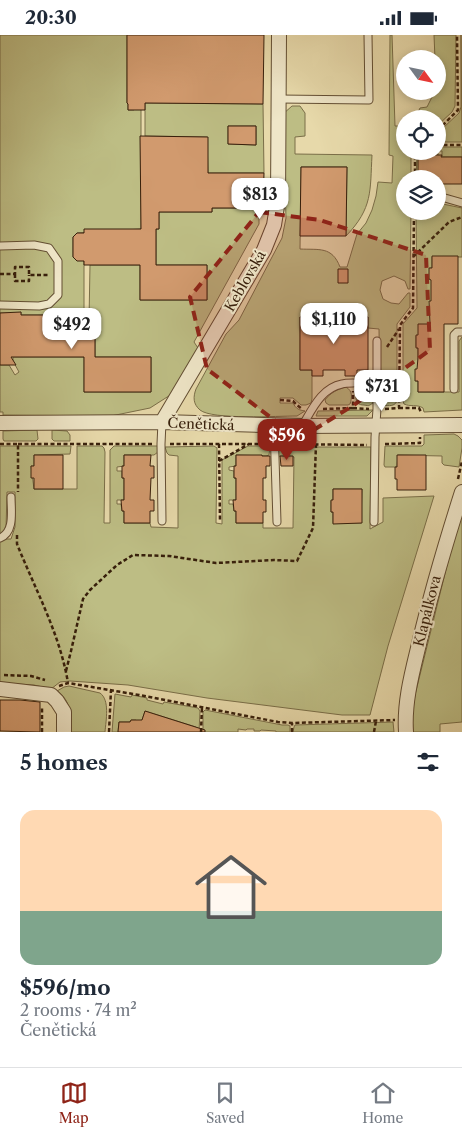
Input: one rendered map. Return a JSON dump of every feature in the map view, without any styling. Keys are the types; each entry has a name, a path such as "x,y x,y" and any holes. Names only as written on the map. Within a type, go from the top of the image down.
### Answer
{"street":[{"name":"Keblovská","path":"162,422 264,250 274,225 278,200 279,35"},
{"name":"Čenětická","path":"0,423 162,422 375,427 462,425"},
{"name":"Klapálkova","path":"406,732 406,707 412,670 442,555 462,492"},
{"path":"0,689 52,689 64,712 64,732"}],"lane":[{"path":"279,99 369,101 368,35"},
{"path":"446,198 462,203"},
{"path":"0,246 34,245 49,248 58,261 58,295 49,305 0,305"},
{"path":"454,389 454,335 457,332 462,332"},
{"path":"374,521 377,341"},
{"path":"302,426 322,395 330,388 341,384 354,383"},
{"path":"162,422 162,521"},
{"path":"274,426 278,522"},
{"path":"0,537 6,534 10,528 11,497"}],"path":[{"path":"446,122 458,110 460,101 457,35"},
{"path":"446,145 462,145"},
{"path":"413,257 449,223 462,217"},
{"path":"377,362 413,308 414,220"},
{"path":"15,267 29,267 29,281 15,281 15,274 15,267"},
{"path":"0,274 15,274"},
{"path":"29,275 41,275"},
{"path":"280,400 293,401 302,409 313,410 399,408 400,328"},
{"path":"353,408 354,383"},
{"path":"0,443 375,445 420,443 420,425"},
{"path":"18,444 18,493"},
{"path":"219,444 220,522"},
{"path":"219,461 250,444"},
{"path":"66,671 72,651 82,599 117,565 133,555 169,556 216,563 274,559 297,561 313,529 316,444"},
{"path":"18,529 17,543 53,630 68,683"},
{"path":"0,675 31,676 52,689"},
{"path":"52,689 68,683 278,722 396,721"},
{"path":"42,732 52,689"},
{"path":"109,732 111,690"},
{"path":"201,732 202,707"},
{"path":"374,732 376,721"},
{"path":"292,723 292,732"}],"highlighted area":[{"path":"259,212 320,220 426,255 430,350 354,405 299,439 207,369 190,297"}],"green space":[{"path":"0,35 127,35 128,110 134,110 135,103 141,103 141,229 77,233 73,237 73,257 84,261 84,309 75,310 72,312 72,315 21,315 21,312 14,315 0,313"},
{"path":"390,35 392,35 396,160 411,160 411,170 396,170 396,220 411,220 410,289 408,289 405,281 394,276 382,281 380,290 383,299 399,304 410,293 410,307 397,324 396,403 380,405 379,329 368,328 368,317 300,317 300,370 312,370 312,399 311,403 306,405 301,405 293,398 280,398 280,403 293,403 298,409 305,411 297,416 246,417 218,415 200,410 194,400 196,389 226,334 239,320 282,238 286,218 283,114 292,106 300,106 305,113 305,136 295,137 295,154 372,155 370,189 366,208 355,226 346,236 347,167 301,167 300,249 329,252 337,260 340,267 347,267 357,234 366,223 372,210 378,182 392,183 393,156 389,155"},
{"path":"434,35 456,35 455,106 446,118 446,110 419,110 420,108 427,107 430,100 446,100 446,50 435,50"},
{"path":"461,35 462,142 446,142 446,125 459,113 461,107"},
{"path":"145,103 263,104 264,173 208,173 207,137 145,136","holes":["228,126 256,126 256,145 228,144"]},
{"path":"446,147 462,147 462,157 446,157"},
{"path":"417,160 428,160 424,170 416,170"},
{"path":"446,205 462,208 462,257 432,257 432,268 430,268 430,279 432,280 431,324 416,336 418,369 416,381 418,381 418,392 459,392 459,341 462,337 462,410 424,412 423,408 418,406 404,404 403,324 417,308 416,220 446,220"},
{"path":"212,208 259,208 259,224 194,342 198,348 175,392 150,408 111,416 3,415 3,412 0,412 0,365 9,365 15,375 19,372 13,357 84,357 84,392 151,392 151,357 95,357 95,321 89,321 90,265 140,265 140,300 207,300 207,265 156,265 156,229 159,229 159,212 212,212"},
{"path":"360,383 373,384 373,403 369,406 361,405 357,402 356,387"},
{"path":"346,387 351,393 350,404 329,405 326,403 325,400 329,395"},
{"path":"373,410 367,416 316,416 318,411"},
{"path":"37,430 38,439 36,441 4,441 3,439 3,431"},
{"path":"52,430 67,431 70,435 70,441 54,441 52,439"},
{"path":"454,434 462,440 459,467 444,465 442,463 442,456 398,455 397,467 385,467 384,465 385,446 422,446 424,444 424,435"},
{"path":"0,446 71,446 70,454 34,455 34,466 31,466 34,489 77,489 77,446 102,446 105,452 104,523 110,523 110,450 114,446 158,446 158,452 154,455 124,455 124,466 117,467 117,471 122,471 122,478 124,478 124,500 117,500 117,504 121,504 122,511 124,511 124,523 150,523 151,527 178,528 178,456 169,455 165,447 214,446 217,448 216,523 222,524 222,460 248,446 270,446 269,455 236,455 236,466 229,467 229,470 234,471 234,478 236,478 236,500 229,500 229,504 233,504 234,511 236,511 236,523 263,523 263,528 293,528 294,457 277,456 277,447 371,447 370,529 383,522 383,498 434,496 388,646 370,715 342,715 207,698 128,685 70,681 60,682 51,689 34,685 0,683 0,539 11,539 15,527 15,492 7,492 6,529 0,535","holes":["333,489 362,489 361,523 333,523 333,512 331,512"]},
{"path":"462,513 462,722 440,724 440,732 413,732 412,715 415,695 454,537"},
{"path":"69,686 100,693 103,696 107,711 105,732 70,732 68,704 57,691"},
{"path":"115,694 147,698 147,700 163,704 164,702 198,708 200,711 199,732 196,727 145,711 141,723 136,723 136,720 119,722 118,732 112,732"},
{"path":"205,710 288,725 290,726 290,732 238,729 238,732 203,732 203,712"},
{"path":"393,722 394,732 293,732 295,725"}],"building":[{"path":"127,35 264,35 263,104 145,103 145,110 128,110"},
{"path":"228,126 256,126 256,145 228,144"},
{"path":"140,136 208,137 208,173 264,173 263,208 212,208 212,212 159,212 159,229 156,229 156,265 207,265 207,300 140,300 140,265 84,265 84,261 77,261 73,257 73,237 77,233 84,233 84,229 141,229"},
{"path":"446,157 462,157 462,184 446,184 446,170 418,170 418,160 446,160"},
{"path":"301,167 347,167 346,236 300,236"},
{"path":"432,256 458,256 458,324 444,324 444,392 418,392 418,381 415,381 415,369 417,369 418,358 416,335 418,335 418,324 430,324 429,301 431,301 431,280 429,279 429,268 432,268"},
{"path":"338,269 348,269 348,283 338,283"},
{"path":"75,310 88,321 95,321 95,357 151,357 151,392 84,392 84,357 11,357 16,365 0,365 0,313 21,312 21,315 70,315"},
{"path":"300,317 368,317 368,370 357,370 357,376 345,376 345,370 323,370 323,376 312,376 312,370 300,370"},
{"path":"34,455 63,455 63,489 34,489 34,478 31,478 31,466 34,466"},
{"path":"124,455 151,455 150,466 154,466 154,478 151,478 150,500 154,500 154,511 150,511 150,523 124,523 124,511 122,511 121,500 124,500 122,466 124,466"},
{"path":"236,455 270,456 270,466 266,466 266,478 263,478 263,500 266,500 266,512 263,512 263,523 236,523 236,511 234,511 233,500 236,500 234,466 236,466"},
{"path":"397,455 426,455 426,490 397,490 395,467 397,467"},
{"path":"280,456 293,456 293,466 281,466"},
{"path":"333,489 362,489 362,523 333,524 331,500 333,500"},
{"path":"0,700 40,702 40,732 0,731"},
{"path":"145,711 205,730 205,732 118,732 119,722 142,720"}]}
